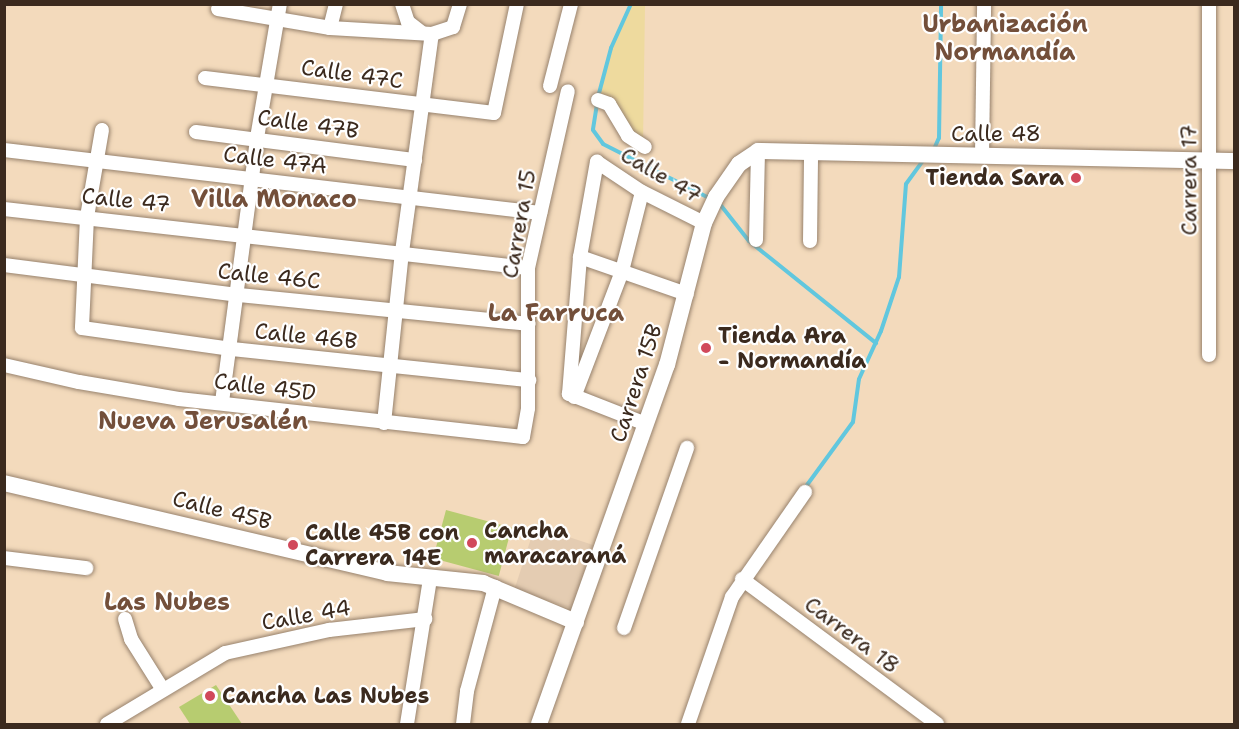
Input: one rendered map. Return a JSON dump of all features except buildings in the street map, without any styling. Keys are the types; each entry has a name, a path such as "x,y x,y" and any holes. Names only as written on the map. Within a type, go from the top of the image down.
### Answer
{"street":[{"path":"222,402 232,349 265,82 280,4"},
{"path":"330,28 336,4"},
{"path":"402,4 408,22 427,34"},
{"path":"226,8 276,20 330,28 427,34 453,27 460,4"},
{"name":"Calle 47C","path":"205,78 265,82 422,106 494,113 517,4"},
{"path":"550,86 571,4"},
{"path":"982,156 984,4"},
{"name":"Carrera 17","path":"1209,4 1209,355"},
{"path":"384,423 398,311 402,252 422,106 427,34"},
{"name":"Carrera 15","path":"523,437 529,380 528,268 568,91"},
{"path":"598,100 609,104 628,136 645,147"},
{"path":"84,274 87,216 102,130"},
{"name":"Calle 47B","path":"196,132 415,160"},
{"name":"Calle 47A","path":"4,150 540,213"},
{"path":"756,240 758,151"},
{"name":"Calle 48","path":"758,151 923,159 945,156 982,156 1234,160"},
{"name":"Carrera 15B","path":"539,724 646,424 687,294 704,224 714,201 739,164 758,151"},
{"path":"810,241 811,153"},
{"name":"Calle 47","path":"580,257 597,162 642,192 704,224"},
{"path":"572,395 622,271 642,192"},
{"name":"Calle 47","path":"4,209 87,216 528,268"},
{"path":"572,395 580,257 687,294"},
{"name":"Calle 46C","path":"4,265 239,295 529,324"},
{"name":"Calle 46B","path":"84,274 81,327 232,349 529,380"},
{"name":"Calle 45D","path":"4,364 79,382 384,423 523,437"},
{"path":"572,395 646,424"},
{"path":"624,628 687,448"},
{"name":"Calle 45B","path":"4,483 354,566 495,586 576,622"},
{"path":"688,724 732,597 742,579 805,492"},
{"path":"4,558 86,568"},
{"path":"394,724 408,720 430,578"},
{"name":"Carrera 18","path":"742,579 937,724"},
{"path":"463,724 467,691 495,586"},
{"path":"125,619 131,639 163,690"},
{"name":"Calle 44","path":"107,724 225,653 329,630 425,620"}],"shaded area":[{"path":"535,526 594,545 573,609 514,590"}],"green space":[{"name":"Cancha maracaraná","path":"446,510 512,528 499,576 433,558"},
{"name":"Cancha Las Nubes","path":"216,685 242,724 190,724 179,707"}],"sand":[{"path":"632,5 645,5 643,144 599,99 612,48"}],"waterway":[{"path":"598,97 611,48 631,4"},
{"path":"934,149 939,138 941,4"},
{"path":"597,104 593,130 603,144 709,198"},
{"path":"807,485 853,422 859,379 881,331 899,277 906,184 924,159"},
{"path":"719,203 749,241 876,343"}],"place":[{"name":"Tienda Sara","path":"1076,178"},
{"name":"Tienda Ara - Normandía","path":"706,348"},
{"name":"Cancha maracaraná","path":"472,543"},
{"name":"Calle 45B con Carrera 14E","path":"293,545"},
{"name":"Cancha Las Nubes","path":"210,696"}],"district":[{"name":"Urbanización Normandía","path":"1005,39"},
{"name":"Villa Monaco","path":"274,200"},
{"name":"La Farruca","path":"556,314"},
{"name":"Nueva Jerusalén","path":"203,422"},
{"name":"Las Nubes","path":"167,603"}]}
